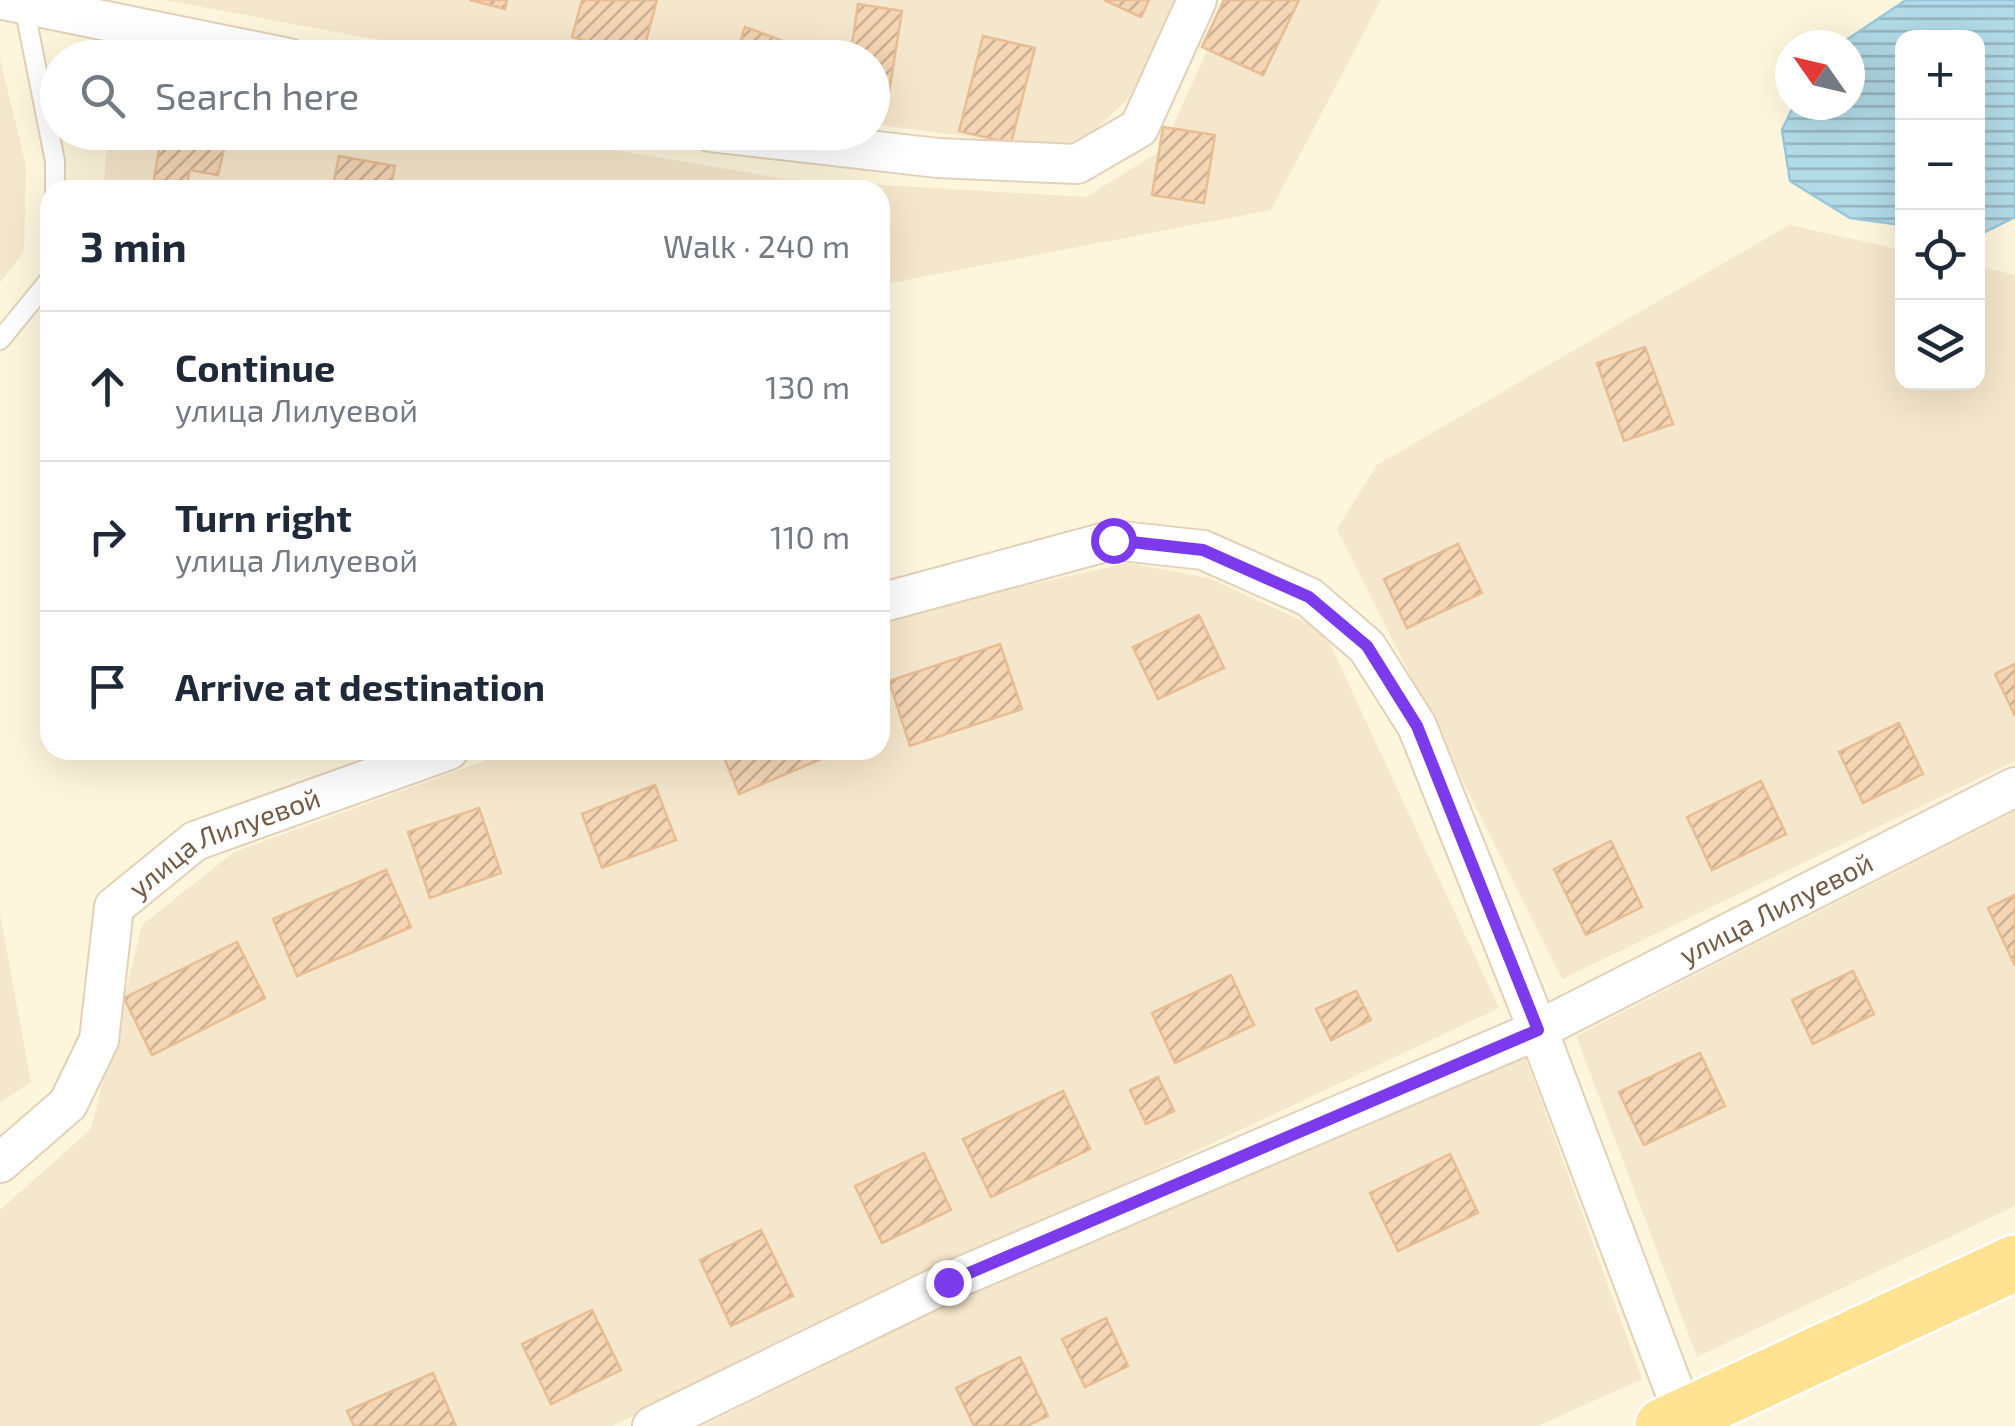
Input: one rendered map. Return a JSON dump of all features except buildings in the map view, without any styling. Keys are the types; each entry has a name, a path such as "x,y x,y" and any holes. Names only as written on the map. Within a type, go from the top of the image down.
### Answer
{"main road":[{"path":"1673,1421 2015,1264"}],"street":[{"path":"868,150 938,158 1076,164 1138,128 1197,0"},
{"path":"13,3 80,8 214,40"},
{"path":"890,600 1113,540 1203,550 1309,597 1367,646 1417,726 1538,1030 1673,1421"},
{"name":"улица Лилуевой","path":"0,1163 68,1104 99,1040 114,907 195,841 421,760"},
{"name":"улица Лилуевой","path":"652,1426 948,1282 1538,1030 2015,787"}],"lane":[{"path":"13,3 40,105"},
{"path":"52,150 55,180"},
{"path":"0,340 40,291"}],"shaded area":[{"path":"164,0 1176,0 1129,98 1073,151 890,126 890,40 379,40"},
{"path":"1230,0 1381,0 1271,210 890,283 890,185 1086,197 1162,150"},
{"path":"0,59 26,166 24,251 0,283"},
{"path":"106,150 613,150 803,180 105,180"},
{"path":"1789,225 1895,248 1895,390 1985,390 1985,268 2015,275 2015,761 1562,979 1337,529 1377,465"},
{"path":"1128,563 1209,578 1324,631 1499,1008 612,1426 0,1426 0,1210 91,1129 142,925 234,852 487,760 890,760 890,616"},
{"path":"2015,811 2015,1206 1697,1357 1576,1036"},
{"path":"0,914 31,1082 0,1103"},
{"path":"1524,1053 1642,1379 1538,1426 702,1426 968,1295"}],"water":[{"path":"1906,0 2015,0 2015,217 1985,232 1985,30 1895,30 1895,224 1850,218 1790,181 1782,130 1787,120 1865,120 1865,30 1861,30"}],"route":[{"path":"948,1282 1538,1030 1417,726 1367,646 1309,597 1203,550 1113,540"}]}
